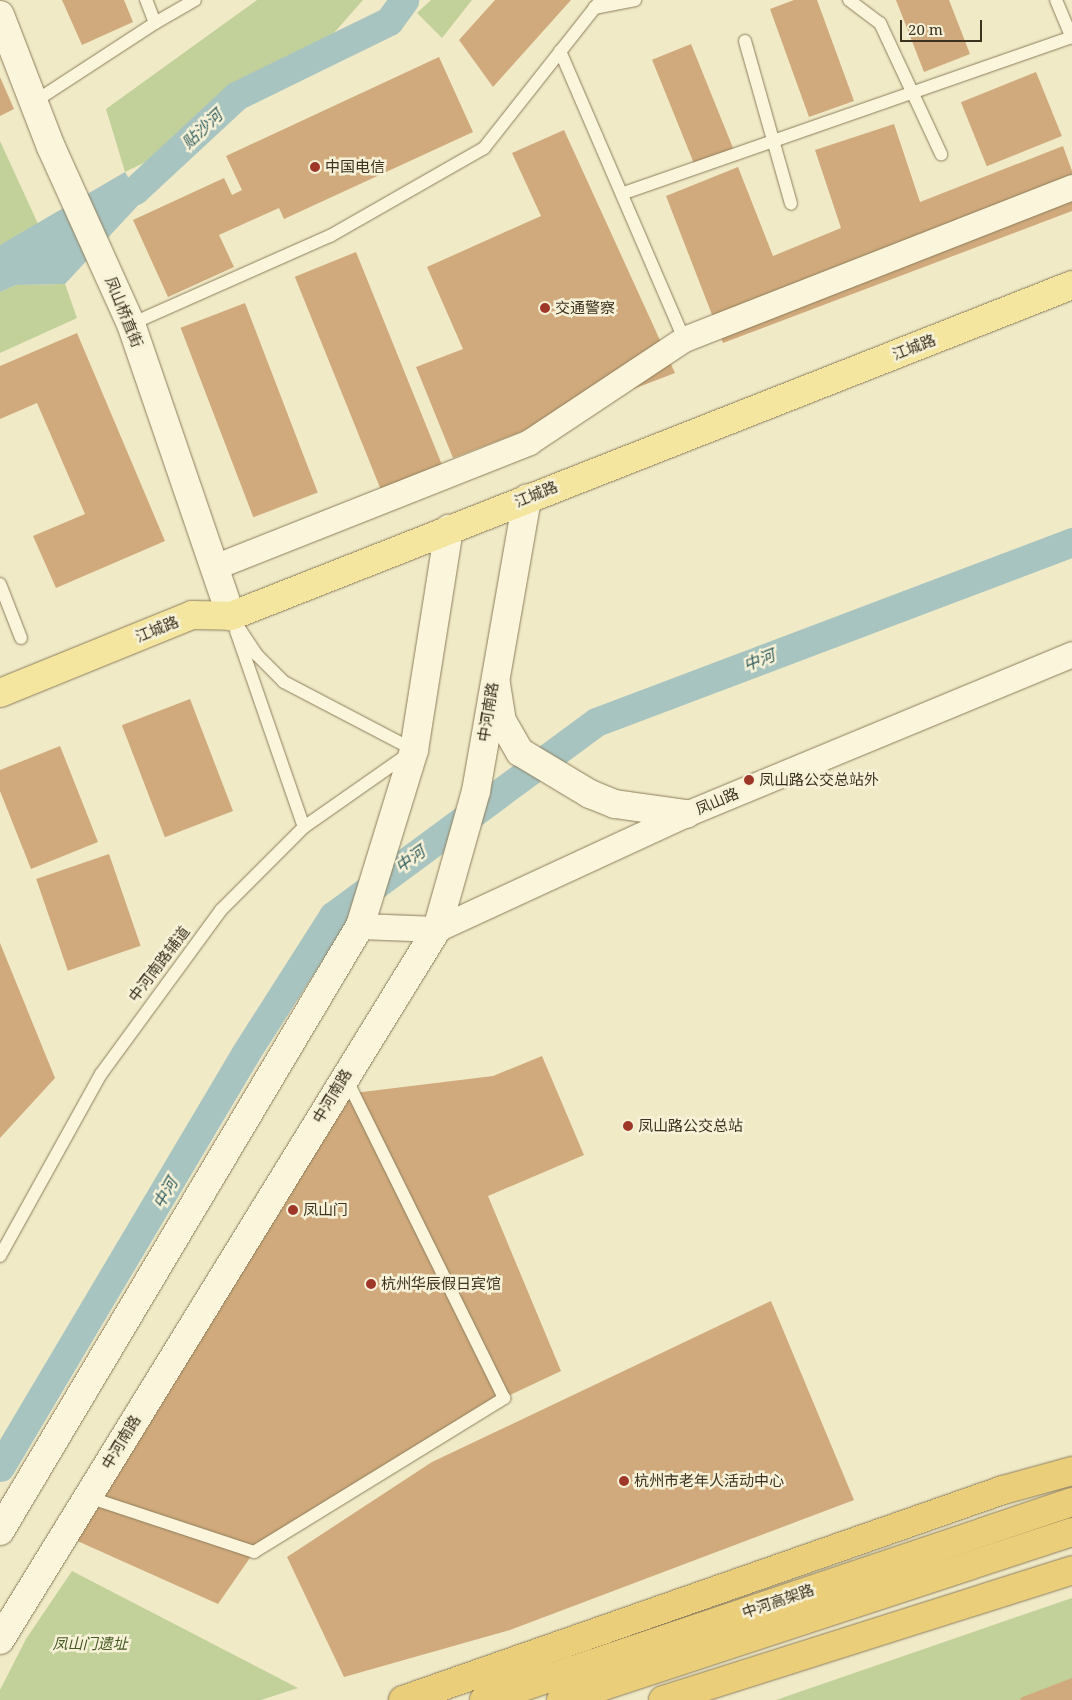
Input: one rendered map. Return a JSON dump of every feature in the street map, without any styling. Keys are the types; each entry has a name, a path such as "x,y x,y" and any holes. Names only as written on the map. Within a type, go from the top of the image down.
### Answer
{"highway":[{"path":"403,1700 1003,1490 1072,1471"},
{"name":"中河高架路","path":"484,1700 1072,1502"},
{"name":"中河高架路","path":"561,1700 1072,1532"},
{"path":"663,1700 1072,1570"}],"main road":[{"name":"凤山桥直街","path":"0,15 69,187 131,324 231,616"},
{"name":"江城路","path":"0,693 192,614 231,616 1072,285"},
{"name":"中河南路","path":"0,1640 345,1074 437,929 460,840 476,791 494,672 527,498"},
{"path":"0,1531 363,918 414,750 449,529"},
{"path":"494,672 502,721 520,752 563,780 615,804 686,814"}],"street":[{"path":"214,567 529,442 684,339 1072,187"},
{"name":"凤山路","path":"363,918 437,929 686,814 1072,654"}],"lane":[{"path":"146,0 155,23"},
{"path":"34,102 155,23 195,0"},
{"path":"131,324 330,236 484,148 597,4 635,0"},
{"path":"849,0 880,23 941,154"},
{"path":"624,193 1072,37 1056,0"},
{"path":"746,41 791,204"},
{"path":"560,51 624,193 684,339"},
{"path":"0,584 21,638"},
{"path":"231,616 257,655 284,682 414,750"},
{"path":"231,616 304,827"},
{"name":"中河南路辅道","path":"1,1248 101,1074 147,1006 221,910 304,827 414,750"},
{"path":"88,1497 254,1552 504,1398 345,1074"}],"green space":[{"path":"257,0 363,0 333,34 227,94 162,154 125,172 106,109"},
{"path":"431,0 472,0 442,38 417,13"},
{"path":"0,141 39,226 0,245"},
{"path":"65,284 77,318 0,353 0,292 16,285"},
{"name":"凤山门遗址","path":"72,1571 298,1688 261,1700 0,1700 0,1690 26,1639"},
{"path":"1072,1598 1072,1700 776,1700"}],"water":[{"path":"125,172 142,201 65,284 16,285 0,292 0,245"}],"building":[{"path":"62,0 124,0 133,22 82,45"},
{"path":"495,0 571,0 493,87 459,40"},
{"path":"794,0 817,0 854,101 809,117 770,9"},
{"path":"896,0 949,0 970,54 924,72"},
{"path":"691,44 733,149 694,165 652,60"},
{"name":"中国电信","path":"439,57 473,132 284,219 279,208 219,235 234,267 168,297 133,220 224,178 232,195 242,190 226,156"},
{"path":"1036,72 1062,136 987,166 961,102"},
{"path":"0,77 14,109 0,116"},
{"path":"894,124 920,202 1063,146 1072,171 1072,211 723,343 666,196 738,167 773,256 841,228 815,150"},
{"name":"交通警察","path":"564,130 675,373 453,458 416,367 463,349 427,267 541,216 512,153"},
{"path":"356,252 442,464 381,489 295,277"},
{"path":"245,303 318,493 253,517 181,328"},
{"path":"77,333 165,541 56,588 33,536 85,514 37,403 0,419 0,366"},
{"path":"190,699 233,811 165,837 122,725"},
{"path":"60,746 98,842 31,869 0,791 0,770"},
{"path":"109,854 141,946 68,971 36,879"},
{"path":"0,943 55,1078 0,1138"},
{"name":"杭州华辰假日宾馆","path":"542,1056 584,1155 488,1196 561,1371 504,1398 254,1552 218,1604 64,1535 345,1074 354,1093 493,1076"},
{"name":"杭州市老年人活动中心","path":"771,1301 854,1500 510,1630 344,1677 287,1557 432,1462"},
{"path":"1072,1678 1072,1700 1021,1700 1020,1698"}],"waterway":[{"name":"贴沙河","path":"101,207 135,190 236,96 389,21 404,0"},
{"name":"中河","path":"0,1467 245,1054 333,916 596,722 1072,542"}],"place":[{"name":"中国电信","path":"315,167"},
{"name":"交通警察","path":"545,308"},
{"name":"凤山路公交总站外","path":"749,780"},
{"name":"凤山路公交总站","path":"628,1126"},
{"name":"凤山门","path":"293,1210"},
{"name":"杭州华辰假日宾馆","path":"371,1284"},
{"name":"杭州市老年人活动中心","path":"624,1481"}]}
